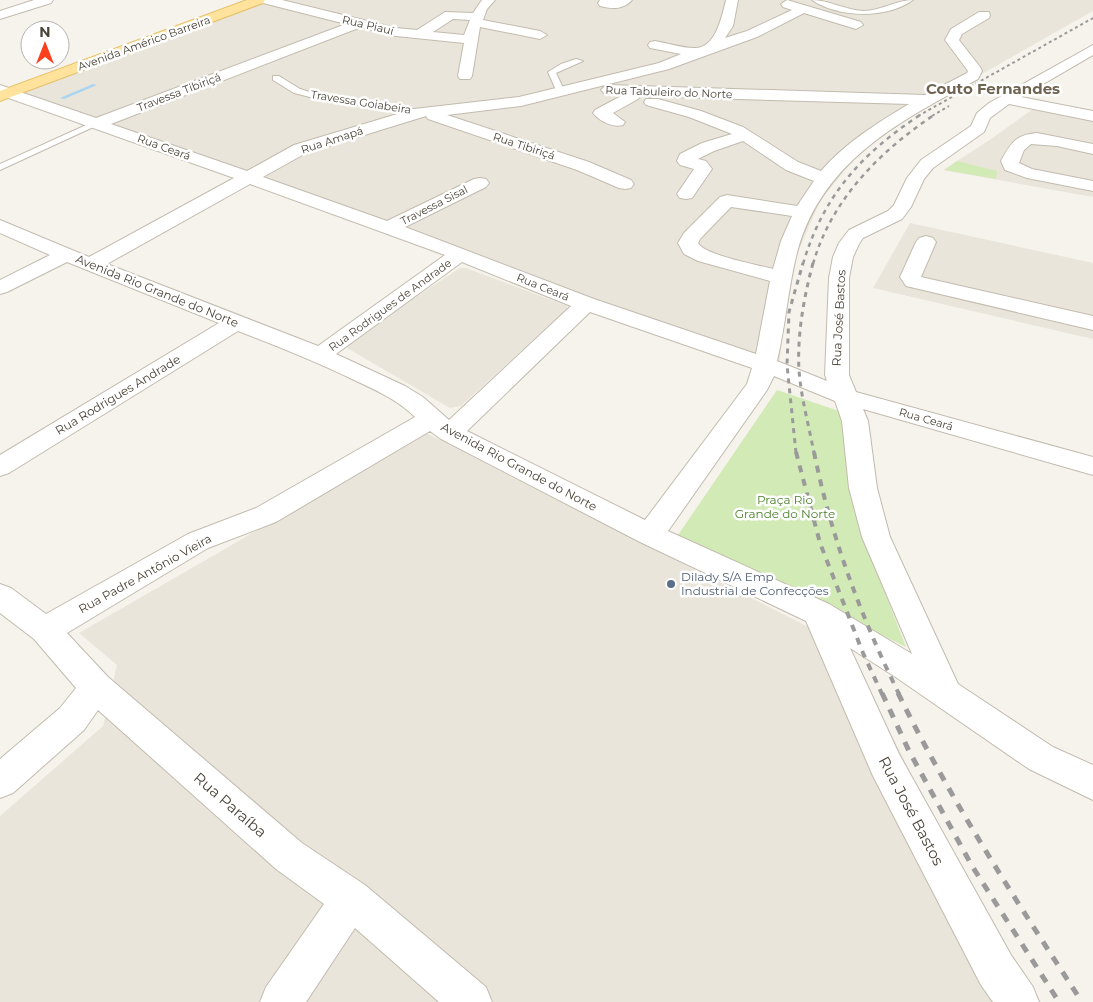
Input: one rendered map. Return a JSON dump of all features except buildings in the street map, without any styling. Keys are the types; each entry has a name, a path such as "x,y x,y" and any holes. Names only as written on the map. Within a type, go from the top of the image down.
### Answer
{"main road":[{"name":"Avenida Américo Barreira","path":"70,56 224,0"},
{"name":"Avenida Américo Barreira","path":"2,90 259,0"},
{"name":"Avenida Américo Barreira","path":"2,90 41,70"}],"street":[{"path":"0,15 47,0"},
{"name":"Rua Piauí","path":"267,0 360,23 420,35 470,40"},
{"path":"465,76 471,48 470,40 476,19 481,8 489,0"},
{"path":"609,2 626,0"},
{"path":"712,48 724,31 732,0"},
{"path":"776,0 856,26"},
{"name":"Rua Tabuleiro do Norte","path":"568,89 656,69 695,53 752,34 803,9"},
{"path":"420,35 450,15 476,19 540,35"},
{"path":"650,534 759,385 766,365 781,278 803,212 825,179 843,158 884,124 925,100 973,76 974,66 957,49 952,40 956,32 984,16"},
{"name":"Travessa Tibiriçá","path":"98,124 360,23"},
{"path":"655,45 695,53"},
{"name":"Rua José Bastos","path":"946,694 876,537 863,488 855,421 837,375 839,278 843,257 849,243 856,234 895,215 902,207 916,178 927,164 978,129 983,116 1007,99 1093,49"},
{"path":"508,88 568,89 633,96 702,117 746,135 792,166 825,179"},
{"name":"Rua Tabuleiro do Norte","path":"568,89 925,100"},
{"name":"Rua Amapá","path":"92,264 300,149 420,112 455,110 521,101 568,89"},
{"name":"Rua Ceará","path":"2,90 460,254 586,304 766,365 847,397 1093,466"},
{"path":"617,122 601,113 633,96"},
{"path":"1007,99 1093,116"},
{"name":"Rua Tibiriçá","path":"420,112 583,166 625,184"},
{"path":"686,194 703,169 700,165 686,161 686,158 708,147 746,135"},
{"path":"1093,149 1049,140 1028,139 1022,142 1010,161 1010,166 1027,173 1093,186"},
{"name":"Travessa Sisal","path":"388,228 480,182"},
{"path":"781,278 704,257 691,250 688,242 690,237 727,201 803,212"},
{"name":"Avenida Rio Grande do Norte","path":"0,226 66,255 320,355 396,391 414,402 440,426 650,534 818,613 946,694 1041,758 1093,783"},
{"path":"926,242 910,277 913,282 1093,323"},
{"name":"Rua Rodrigues de Andrade","path":"320,355 460,254"},
{"path":"0,288 66,255"},
{"name":"Rua Padre Antônio Vieira","path":"45,630 198,542 266,515 440,426 586,304"},
{"name":"Rua Rodrigues Andrade","path":"0,466 236,322"},
{"name":"Rua Paraíba","path":"0,596 45,630 96,687 288,856 350,899 471,1002"},
{"name":"Rua José Bastos","path":"818,613 886,765 996,970 1018,1002"},
{"path":"0,781 72,719 96,687"},
{"path":"281,1002 350,899"}],"lane":[{"path":"815,0 863,14 882,12 910,0"},
{"path":"568,89 552,72 579,61"},
{"name":"Travessa Goiabeira","path":"276,78 297,91 318,97 420,112"},
{"name":"Travessa Tibiriçá","path":"0,167 98,124"}],"shaded area":[{"path":"255,0 1093,0 1093,11 890,126 857,155 820,201 789,273 779,368 6,93"},
{"path":"1033,109 1093,120 1093,197 943,170 988,141"},
{"path":"910,223 1093,263 1093,339 873,288"},
{"path":"460,268 466,268 567,306 567,309 461,406 450,408 347,348 346,343"},
{"path":"426,433 846,646 976,901 1041,1002 0,1002 0,816 103,726 117,665 79,633"}],"green space":[{"path":"957,161 997,171 996,179 945,170"},
{"name":"Praça Rio Grande do Norte","path":"777,390 839,411 874,565 906,647 678,535"}],"waterway":[{"path":"62,98 95,85"}],"railway":[{"path":"918,116 1093,18"},
{"path":"932,116 949,106"},
{"path":"803,264 821,218 833,197 847,179 862,161 880,145 920,115"},
{"path":"813,264 821,241 832,219 860,179 895,144 934,115"},
{"path":"796,453 787,365 789,312 803,263"},
{"path":"813,263 802,316 799,370 801,391 814,453"},
{"path":"796,452 820,543 863,653 882,694"},
{"path":"814,452 838,546 872,636 899,694"},
{"path":"882,693 909,751 972,866 1059,1002"},
{"path":"898,693 962,812 1082,1002"}],"place":[{"name":"Dilady S/A Emp Industrial de Confecções","path":"671,584"}],"district":[{"name":"Couto Fernandes","path":"993,89"}]}
